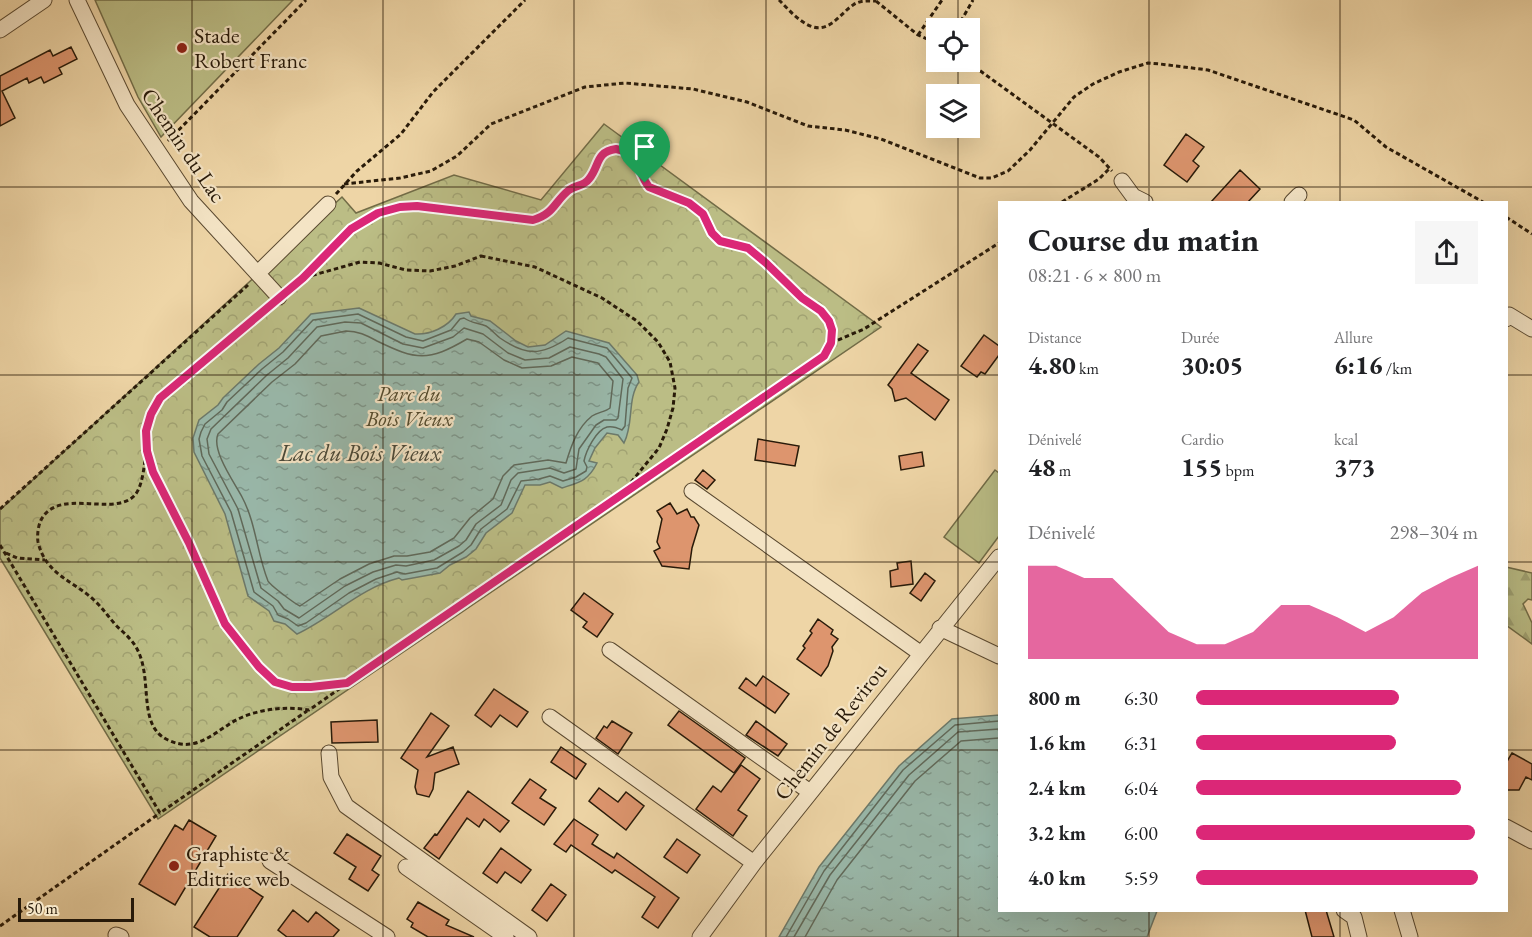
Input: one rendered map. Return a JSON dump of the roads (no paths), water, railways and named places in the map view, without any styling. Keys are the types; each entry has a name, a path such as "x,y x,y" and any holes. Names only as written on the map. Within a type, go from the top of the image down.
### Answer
{"street":[{"path":"0,30 44,0"},
{"name":"Chemin du Lac","path":"77,0 127,105 191,201 279,297"},
{"path":"1122,182 1133,196 1143,201"},
{"path":"258,273 328,204"},
{"path":"1508,317 1509,315 1532,328"},
{"path":"692,491 920,653"},
{"name":"Chemin de Revirou","path":"700,937 754,863 998,558"},
{"path":"940,628 998,656"},
{"path":"610,650 810,792"},
{"path":"550,717 754,863"},
{"path":"329,753 331,777 346,806 529,937"},
{"path":"1508,828 1532,841"},
{"path":"270,861 387,937"},
{"path":"406,867 506,937"},
{"path":"1347,912 1354,917 1359,937"},
{"path":"1403,912 1410,937"}],"water":[{"name":"Lac du Bois Vieux","path":"359,308 415,334 438,329 453,319 456,314 469,312 471,316 490,321 516,341 528,347 545,345 566,331 609,343 637,375 639,382 633,396 629,428 624,443 618,435 607,433 595,448 589,461 597,463 587,477 562,488 550,482 525,485 512,513 486,533 476,549 466,557 440,573 402,580 399,578 385,583 297,634 285,624 274,621 269,611 248,596 225,514 194,452 193,438 199,420 279,348 311,314"},
{"path":"998,715 998,912 1157,912 1147,937 779,937 819,867 899,766 952,719"}],"place":[{"name":"Stade Robert Franc","path":"182,48"},
{"name":"Graphiste & Editrice web","path":"174,866"}],"park label":[{"name":"Parc du Bois Vieux","path":"409,406"}]}
